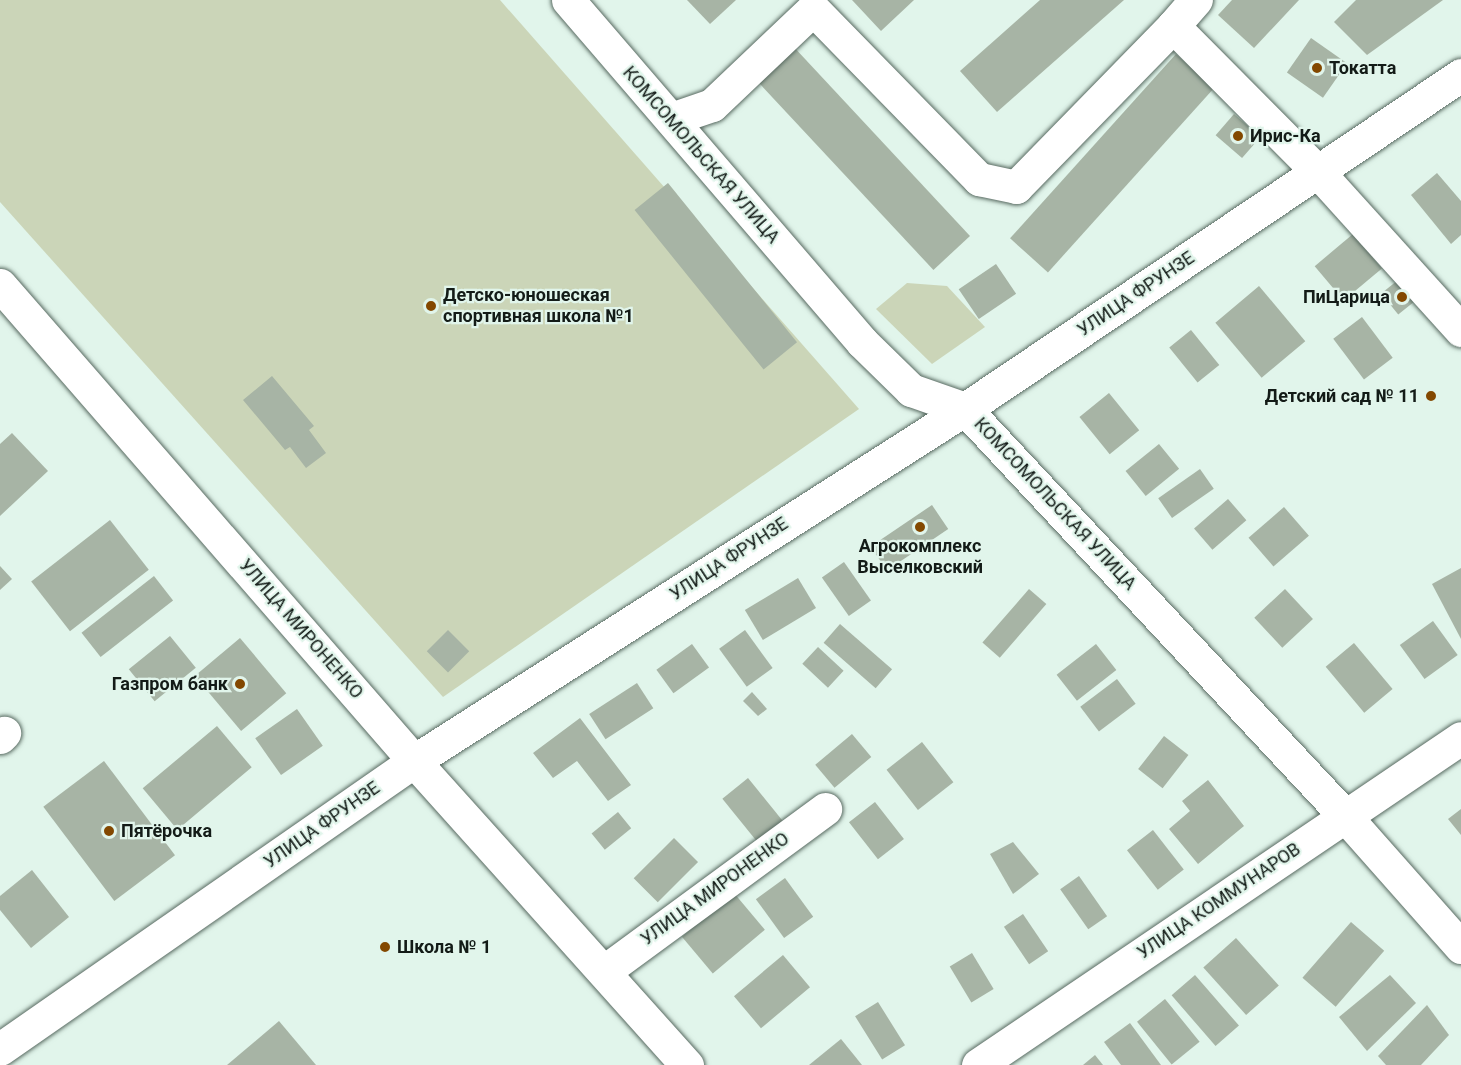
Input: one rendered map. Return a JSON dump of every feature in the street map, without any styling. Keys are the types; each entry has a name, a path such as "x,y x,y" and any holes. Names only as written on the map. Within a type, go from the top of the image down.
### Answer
{"street":[{"name":"КОМСОМОЛЬСКАЯ УЛИЦА","path":"568,0 870,350 911,390 965,409 1345,816 1461,947"},
{"path":"671,119 712,105 812,5 979,179 1016,187 1196,0"},
{"path":"1173,26 1318,172 1461,330"},
{"name":"УЛИЦА ФРУНЗЕ","path":"0,1049 414,761 965,409 1461,75"},
{"name":"УЛИЦА МИРОНЕНКО","path":"0,285 414,761 606,970 687,1065"},
{"name":"УЛИЦА КОММУНАРОВ","path":"978,1065 1461,738"},
{"name":"УЛИЦА МИРОНЕНКО","path":"606,970 825,809"}],"green space":[{"name":"Детско-юношеская спортивная школа №1","path":"0,0 500,0 859,409 443,697 0,202"},
{"path":"907,283 947,286 985,327 932,364 876,309"}],"building":[{"path":"687,0 736,0 710,24"},
{"path":"852,0 914,0 881,31"},
{"path":"1040,0 1124,0 997,112 960,71"},
{"path":"1232,0 1299,0 1254,48 1218,15"},
{"path":"1356,0 1443,0 1367,55 1334,22"},
{"name":"Токатта","path":"1311,38 1347,63 1323,98 1287,72"},
{"path":"792,45 970,236 933,270 755,79"},
{"path":"1176,54 1214,88 1048,272 1010,238"},
{"name":"Ирис-Ка","path":"1234,114 1260,137 1242,158 1216,135"},
{"path":"1437,173 1461,201 1461,235 1451,244 1411,195"},
{"path":"668,183 797,342 764,369 635,210"},
{"path":"1353,234 1382,268 1344,301 1315,266"},
{"path":"996,264 1016,294 979,319 959,289"},
{"path":"1403,276 1420,297 1398,315 1381,294"},
{"path":"1259,286 1305,341 1262,378 1215,323"},
{"path":"1362,317 1393,358 1364,379 1333,339"},
{"path":"1191,330 1219,365 1198,383 1169,348"},
{"path":"272,376 314,426 309,430 326,453 306,468 290,447 285,450 243,400"},
{"path":"1109,393 1139,430 1110,454 1079,417"},
{"path":"12,433 48,471 0,516 0,444"},
{"path":"1159,444 1179,469 1146,496 1126,471"},
{"path":"1200,469 1214,489 1172,518 1158,498"},
{"path":"1228,499 1246,520 1212,550 1194,529"},
{"path":"932,505 948,529 887,570 871,546"},
{"path":"1284,507 1309,536 1273,567 1249,538"},
{"path":"110,520 149,570 70,631 31,582"},
{"path":"844,562 871,601 849,616 822,577"},
{"path":"0,566 12,579 0,590"},
{"path":"1461,568 1461,639 1432,584"},
{"path":"154,576 173,600 101,657 82,633"},
{"path":"798,578 816,608 763,640 745,610"},
{"path":"1029,589 1046,604 1000,658 982,643"},
{"path":"1285,589 1313,619 1282,648 1254,618"},
{"path":"1433,621 1458,655 1425,679 1400,645"},
{"path":"840,624 892,669 876,688 824,643"},
{"path":"448,630 469,651 448,672 427,651"},
{"path":"745,630 773,668 747,687 719,649"},
{"path":"170,636 196,668 155,701 129,669"},
{"name":"Газпром банк","path":"240,638 286,693 241,731 195,676"},
{"path":"1354,643 1393,689 1364,713 1326,667"},
{"path":"692,644 709,667 673,693 656,670"},
{"path":"1096,644 1116,670 1077,701 1057,675"},
{"path":"818,647 844,671 828,688 802,664"},
{"path":"1117,679 1136,704 1099,731 1080,707"},
{"path":"637,683 653,708 606,739 589,714"},
{"path":"752,692 767,709 758,716 743,701"},
{"path":"297,709 323,746 281,775 255,738"},
{"path":"580,718 631,785 608,801 577,761 553,778 533,753"},
{"path":"217,726 252,767 177,830 143,788"},
{"path":"852,734 871,757 835,788 815,765"},
{"path":"1164,736 1188,755 1163,788 1138,769"},
{"path":"922,742 953,782 918,810 887,770"},
{"name":"Пятёрочка","path":"104,761 175,855 114,901 43,807"},
{"path":"748,778 783,821 757,842 722,799"},
{"path":"1208,780 1244,826 1198,864 1169,829 1190,811 1182,801"},
{"path":"875,802 904,839 878,859 849,822"},
{"path":"1461,809 1461,835 1448,819"},
{"path":"618,812 631,828 605,850 592,833"},
{"path":"1153,830 1184,869 1158,890 1127,850"},
{"path":"674,838 698,862 658,902 634,878"},
{"path":"1013,842 1039,874 1013,894 990,854"},
{"path":"32,870 69,917 31,948 0,910 0,896"},
{"path":"1079,876 1107,916 1088,929 1060,889"},
{"path":"785,878 813,917 784,938 756,899"},
{"path":"734,893 765,930 713,973 682,937"},
{"path":"1023,914 1048,951 1029,964 1004,927"},
{"path":"1351,922 1384,951 1336,1007 1302,978"},
{"path":"1236,938 1279,986 1246,1015 1203,967"},
{"path":"972,953 994,989 971,1002 950,966"},
{"path":"783,955 810,987 761,1028 734,996"},
{"path":"1195,975 1239,1026 1216,1046 1172,995"},
{"path":"1390,975 1416,1003 1367,1051 1339,1017"},
{"path":"1165,999 1200,1042 1172,1064 1137,1022"},
{"path":"878,1002 905,1045 882,1060 855,1016"},
{"path":"1427,1005 1449,1035 1421,1065 1386,1065 1378,1056"},
{"path":"279,1021 316,1065 227,1065"},
{"path":"1130,1023 1161,1065 1121,1065 1104,1042"},
{"path":"841,1039 862,1065 809,1065"},
{"path":"1095,1055 1103,1065 1083,1065"}],"place":[{"name":"Токатта","path":"1317,68"},
{"name":"Ирис-Ка","path":"1238,136"},
{"name":"ПиЦарица","path":"1402,297"},
{"name":"Детско-юношеская спортивная школа №1","path":"431,306"},
{"name":"Детский сад № 11","path":"1431,396"},
{"name":"Агрокомплекс Выселковский","path":"920,527"},
{"name":"Газпром банк","path":"240,684"},
{"name":"Пятёрочка","path":"109,831"},
{"name":"Школа № 1","path":"385,947"}]}
